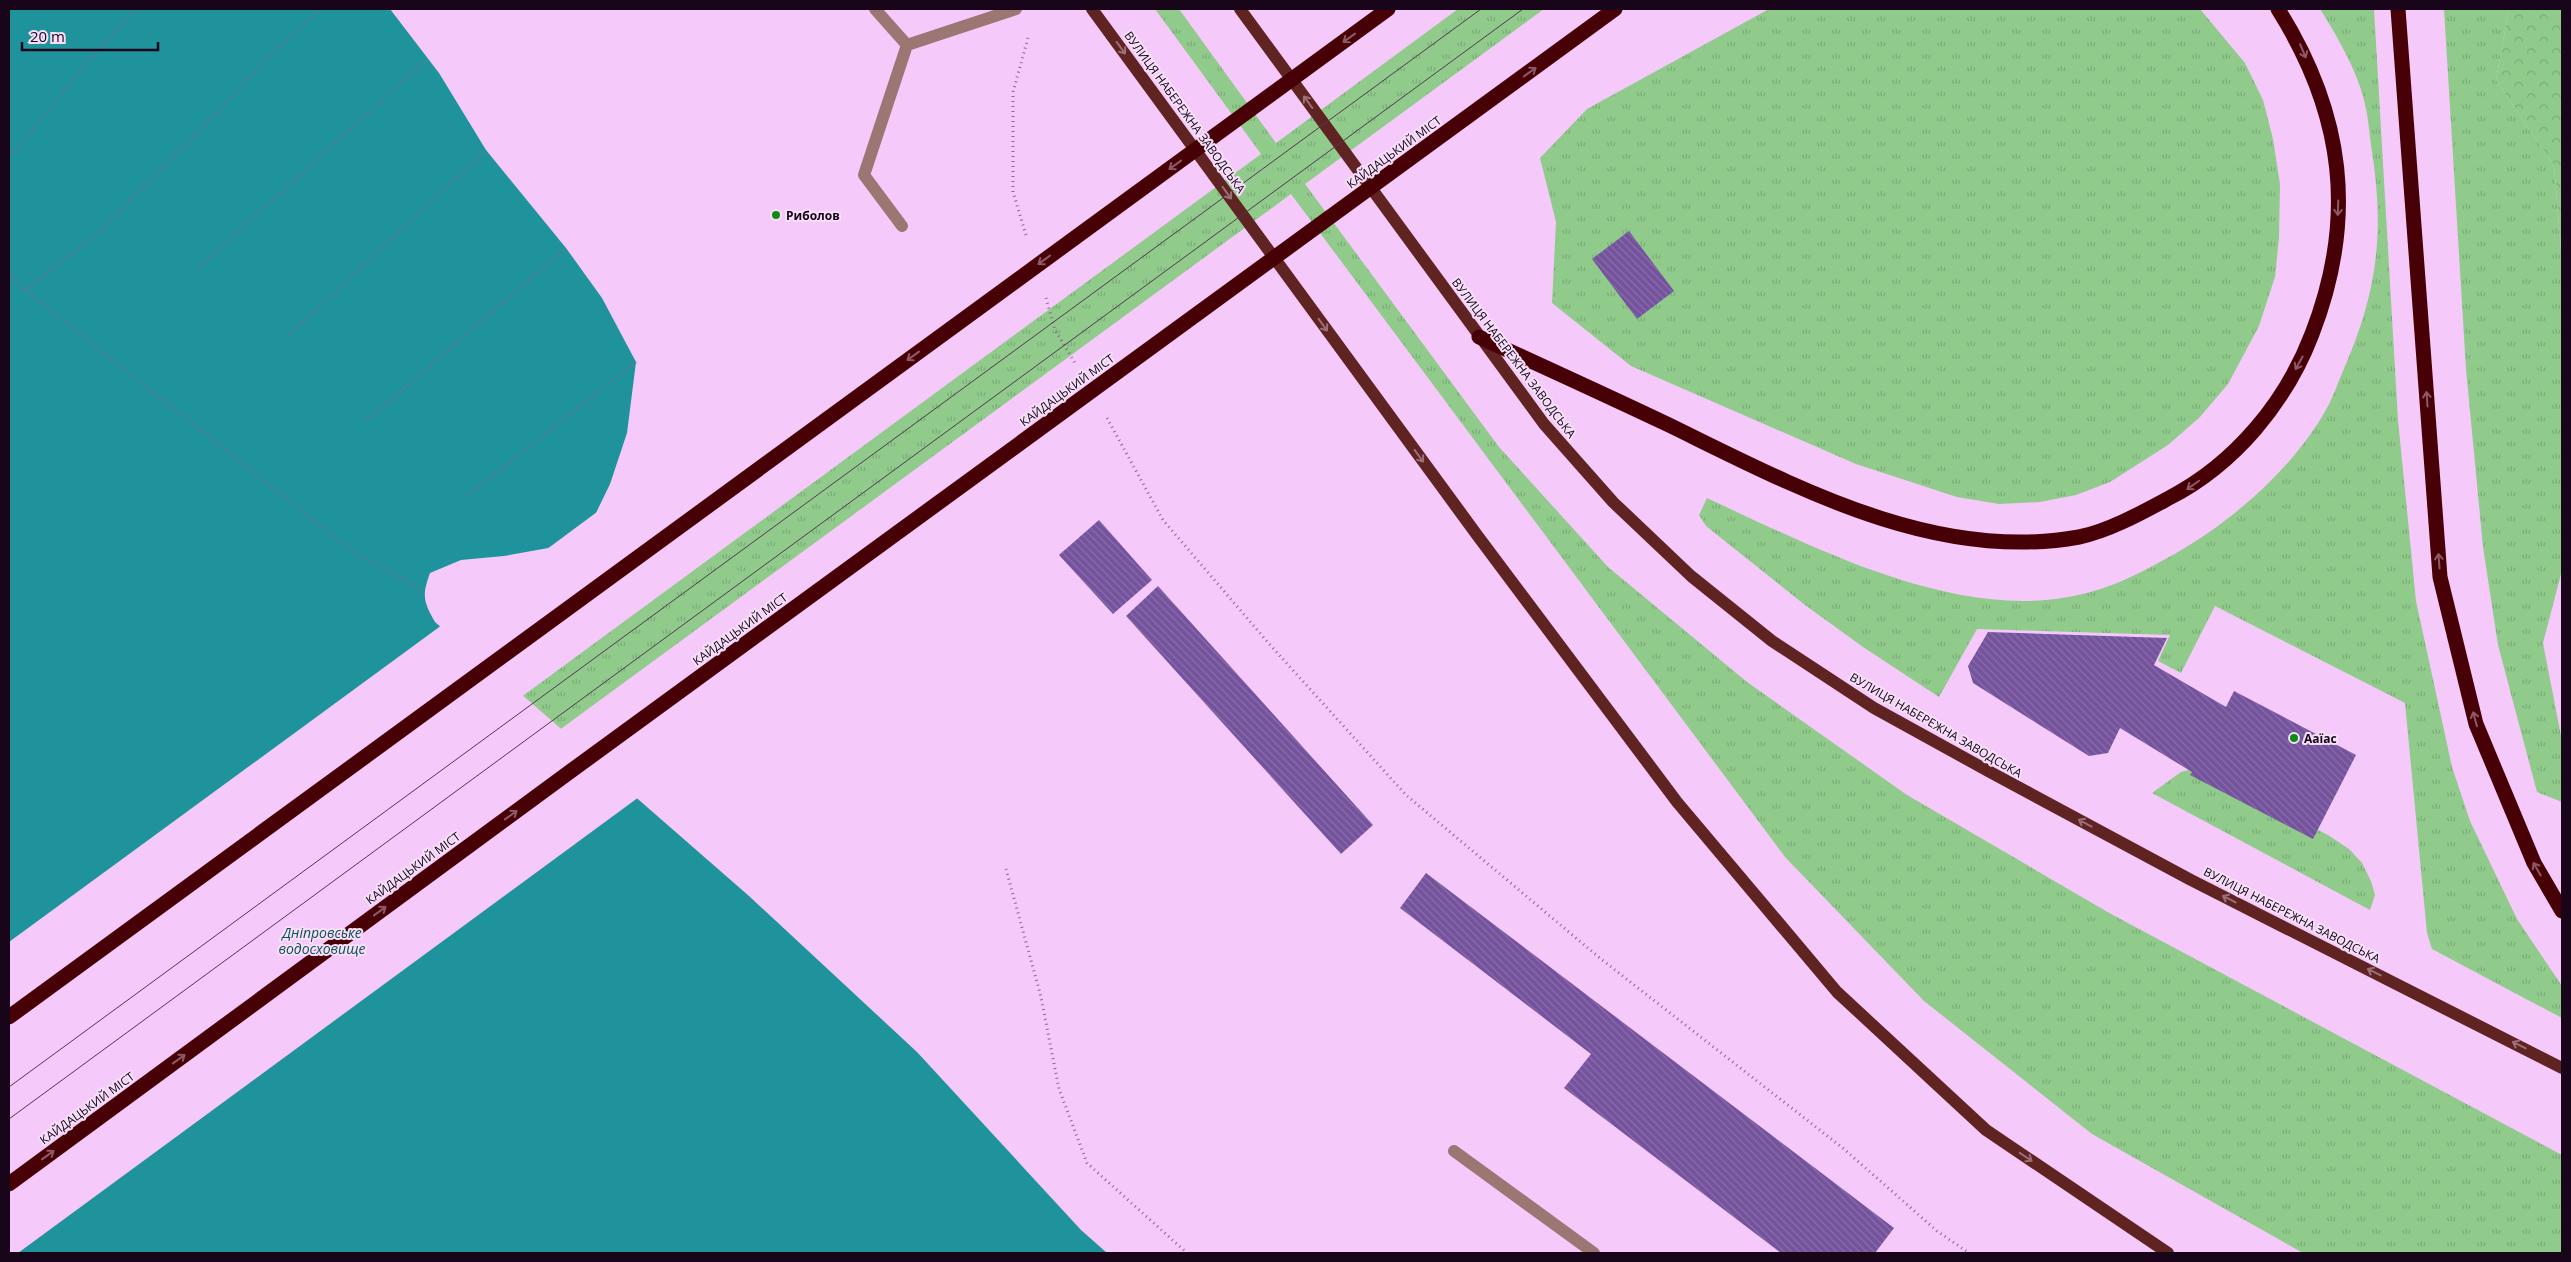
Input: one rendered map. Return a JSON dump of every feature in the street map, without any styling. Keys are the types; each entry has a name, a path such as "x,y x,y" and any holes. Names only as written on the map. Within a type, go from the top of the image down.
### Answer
{"highway":[{"path":"9,1017 1388,9"},
{"name":"КАЙДАЦЬКИЙ МІСТ","path":"9,1184 583,762 1615,9"},
{"path":"1479,337 1754,466 1873,516 1952,538 2020,542 2081,536 2137,515 2192,486 2242,445 2278,401 2305,352 2326,297 2337,244 2339,194 2334,143 2320,94 2301,45 2278,9"},
{"path":"2398,9 2440,577 2476,724 2534,863 2562,910"}],"main road":[{"name":"ВУЛИЦЯ НАБЕРЕЖНА ЗАВОДСЬКА","path":"1092,9 1471,527 1677,802 1836,992 1986,1130 2168,1253"},
{"name":"ВУЛИЦЯ НАБЕРЕЖНА ЗАВОДСЬКА","path":"1240,9 1544,424 1613,502 1691,576 1772,641 1874,708 1990,772 2191,880 2562,1068"}],"lane":[{"path":"875,9 907,45"},
{"path":"907,45 1016,9"},
{"path":"902,226 864,175 907,45"},
{"path":"1454,1151 1594,1253"}],"path":[{"path":"13,153 97,50 136,9"},
{"path":"25,290 95,236 209,121 265,60 320,9"},
{"path":"1027,238 1013,192 1013,92 1029,37"},
{"path":"198,268 427,59"},
{"path":"289,335 486,150"},
{"path":"366,421 566,248"},
{"path":"9,273 25,290 356,554 424,590"},
{"path":"1044,293 1055,330 1080,371"},
{"path":"467,496 636,362"},
{"path":"1104,412 1163,520 1271,646 1406,795 1601,959 1844,1149 1937,1231 1969,1253"},
{"path":"1006,869 1041,997 1059,1089 1087,1163 1187,1253"}],"green space":[{"path":"1155,9 1179,9 1276,143 1458,9 1544,9 1305,184 1499,447 1608,567 1747,682 1907,795 2111,914 2562,1155 2562,1253 2303,1253 2092,1134 1924,1001 1785,857 1291,194 386,857 9,1073 1261,154"},
{"path":"1769,9 2200,9 2245,63 2263,100 2273,139 2280,184 2279,238 2275,277 2259,326 2228,384 2200,417 2168,445 2110,482 2076,495 2040,502 1999,504 1957,497 1856,464 1631,366 1552,303 1556,222 1540,158 1587,109"},
{"path":"2320,9 2374,9 2398,420 2416,601 2452,767 2470,821 2517,919 2562,986 2562,1018 2432,949 2427,933 2405,703 2215,606 2181,673 2158,661 2170,635 1977,629 1939,697 1863,647 1805,605 1706,526 1699,515 1707,498 1828,553 1916,584 1960,595 2003,600 2046,600 2083,594 2130,577 2199,539 2242,507 2281,470 2314,429 2327,408 2355,342 2371,287 2378,234 2375,176 2368,122 2361,89 2351,65"},
{"path":"2444,9 2509,9 2496,80 2554,166 2562,261 2562,570 2543,643 2562,741 2562,802 2537,792 2498,645 2483,547 2466,369"},
{"path":"2509,9 2562,9 2562,261 2554,166 2496,80"},
{"path":"2196,768 2328,835 2349,849 2362,863 2371,881 2375,895 2370,910 2152,793 2181,772"}],"water":[{"name":"Дніпровське водосховище","path":"9,9 390,9 439,73 486,150 566,248 602,298 636,362 627,433 610,484 595,515 565,545 504,556 461,560 430,573 425,598 435,622 749,896 917,1052 1081,1230 1107,1253 9,1253"}],"pier":[{"path":"601,509 597,517 566,547 543,552"},
{"path":"442,625 639,797 18,1253 9,1253 9,942"}],"building":[{"path":"1629,231 1674,291 1637,319 1592,259"},
{"path":"1099,520 1152,580 1113,614 1059,555"},
{"path":"1158,586 1373,825 1341,854 1126,616"},
{"path":"1988,632 2167,638 2154,665 2226,707 2234,691 2356,755 2313,839 2190,775 2192,772 2120,728 2108,753 2089,756 1973,683 1968,666"},
{"path":"1426,873 1894,1228 1875,1253 1781,1253 1564,1088 1591,1054 1400,908"}],"tram line":[{"path":"9,1087 1481,9"},
{"path":"9,1119 1523,9"}],"place":[{"name":"Риболов","path":"776,215"},
{"name":"Ааїас","path":"2294,738"}]}
